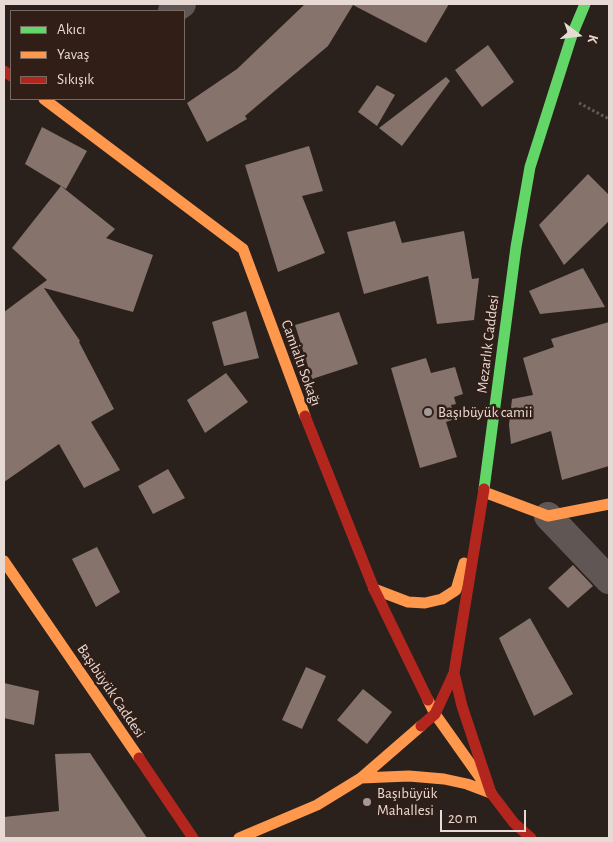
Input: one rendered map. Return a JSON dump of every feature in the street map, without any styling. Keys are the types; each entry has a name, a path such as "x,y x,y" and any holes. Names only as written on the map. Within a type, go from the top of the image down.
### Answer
{"main road":[{"name":"Mezarlık Caddesi","path":"435,714 454,673 484,492 516,247 530,167 569,44 586,4"},
{"name":"Camialtı Sokağı","path":"54,101 243,249 315,444 374,589 435,714"},
{"path":"374,589 408,602 425,603 442,599 456,590 484,492 548,516 609,504"},
{"name":"Başıbüyük Caddesi","path":"5,567 193,838"},
{"path":"454,673 462,706 491,793"},
{"path":"239,838 317,805 361,778 435,714 514,823 531,838"},
{"path":"361,778 409,776 444,779 467,784 491,793"}],"street":[{"path":"548,516 609,580"}],"building":[{"path":"305,4 449,4 426,43 353,5 328,46 245,116 247,119 207,142 187,103 237,69"},
{"path":"488,45 514,82 482,107 455,70"},
{"path":"446,77 450,81 402,146 379,128"},
{"path":"377,85 395,95 377,126 358,112"},
{"path":"42,127 87,151 66,189 25,164"},
{"path":"309,146 323,191 302,196 325,253 278,272 245,165"},
{"path":"588,174 609,195 609,221 564,265 539,225"},
{"path":"61,186 115,229 106,238 153,255 133,312 44,288 80,341 114,409 91,422 120,470 84,488 59,444 4,482 4,312 47,280 12,248"},
{"path":"395,221 402,243 464,231 472,279 479,278 474,320 437,324 428,276 364,294 347,232"},
{"path":"583,268 605,307 540,314 529,291"},
{"path":"246,311 259,358 224,366 212,322"},
{"path":"339,312 358,364 312,379 295,325"},
{"path":"609,322 609,466 562,480 551,431 511,444 509,425 512,399 533,395 523,358 554,347 551,339"},
{"name":"Başıbüyük camii","path":"426,358 431,373 455,367 463,394 454,397 456,404 451,405 455,419 446,422 457,457 420,468 391,368"},
{"path":"226,373 248,402 205,433 187,400"},
{"path":"168,469 185,498 153,514 138,486"},
{"path":"97,547 120,592 96,607 72,559"},
{"path":"573,565 593,586 568,608 548,588"},
{"path":"530,618 573,694 534,716 499,638"},
{"path":"306,667 326,676 302,729 282,720"},
{"path":"4,683 39,691 34,725 4,718"},
{"path":"363,689 392,712 367,744 337,720"},
{"path":"90,753 147,838 4,838 4,817 59,811 55,754"}],"traffic: fast":[{"path":"484,489 516,247 530,167 572,35 585,4"}],"traffic: slow":[{"path":"45,100 243,249 305,416"},
{"path":"484,492 548,516 609,504"},
{"path":"4,561 139,758"},
{"path":"374,589 408,602 425,603 442,599 456,590 464,563"},
{"path":"428,700 435,714 491,793"},
{"path":"239,838 317,805 361,778 421,726"},
{"path":"361,778 409,776 444,779 467,784 491,793"}],"traffic: jam":[{"path":"4,71 10,75"},
{"path":"305,416 374,589 428,700"},
{"path":"421,726 435,714 454,673 484,489"},
{"path":"454,673 462,706 491,793 514,823 531,838"},
{"path":"139,758 193,838"}],"place":[{"name":"Başıbüyük camii","path":"428,412"},
{"name":"Başıbüyük Mahallesi","path":"367,802"}]}
